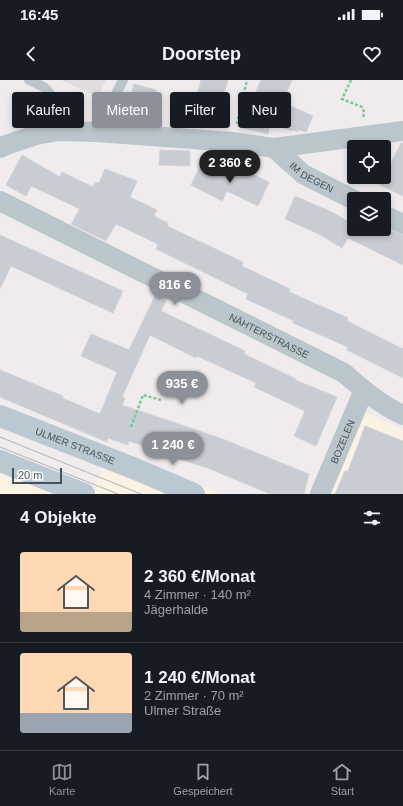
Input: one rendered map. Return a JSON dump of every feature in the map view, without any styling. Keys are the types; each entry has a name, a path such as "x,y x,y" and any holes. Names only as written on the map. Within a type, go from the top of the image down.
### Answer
{"street":[{"path":"0,148 36,135 59,131 97,132 232,142 274,148 403,130"},
{"name":"IM DEGEN","path":"274,148 303,174 347,196"},
{"name":"NÄHTERSTRASSE","path":"0,201 344,373 364,390 403,416"},
{"path":"391,218 403,224"},
{"name":"BOZELEN","path":"320,494 364,390"},
{"name":"ULMER STRASSE","path":"0,416 138,470 194,494"},
{"path":"0,461 59,490 84,494"}],"lane":[{"path":"29,80 45,88 52,97 57,112 59,131"},
{"path":"97,132 123,80"}],"path":[{"path":"232,142 247,80"},
{"path":"351,80 342,99 362,107"},
{"path":"132,427 143,395 161,400"}],"shaded area":[{"path":"61,80 106,80 100,92 92,92 92,95"},
{"path":"358,409 403,430 403,494 322,494"},
{"path":"110,448 222,494 92,494"},
{"path":"0,472 55,494 0,494"}],"building":[{"path":"201,80 228,80 225,92 198,92"},
{"path":"261,80 292,80 287,92 256,92"},
{"path":"134,84 156,90 155,92 132,92"},
{"path":"291,106 313,116 306,132 299,130 298,132 284,128 291,128"},
{"path":"243,128 270,128 268,134"},
{"path":"401,143 403,143 403,196 380,185 391,184 391,163"},
{"path":"160,150 190,151 190,166 159,165"},
{"path":"22,155 60,177 62,172 93,187 96,182 99,183 105,169 137,181 130,197 157,210 154,216 168,223 167,226 243,262 242,266 290,289 289,292 348,318 347,321 403,349 403,378 347,350 348,347 293,323 294,321 246,299 248,294 156,249 158,244 116,224 106,241 71,224 80,209 31,186 26,196 6,185"},
{"path":"202,162 234,177 238,167 269,182 258,206 227,191 222,201 191,185"},
{"path":"295,196 334,213 347,221 347,236 391,236 391,230 403,235 403,265 348,238 342,248 319,234 285,219"},
{"path":"0,235 123,291 113,313 11,266 0,289"},
{"path":"155,296 166,301 161,311 245,351 244,354 296,379 295,380 337,397 316,446 294,436 305,411 254,387 256,383 197,356 196,358 150,335 122,397 125,398 122,405 220,438 309,474 304,494 270,494 208,468 129,441 128,445 108,438 107,442 0,397 0,370 63,396 62,398 100,414 117,372 81,356 91,334 129,350"},
{"path":"365,426 403,441 403,494 335,494 345,471 348,471"}],"tram line":[{"path":"0,437 141,494"},
{"path":"0,447 118,494"}]}
